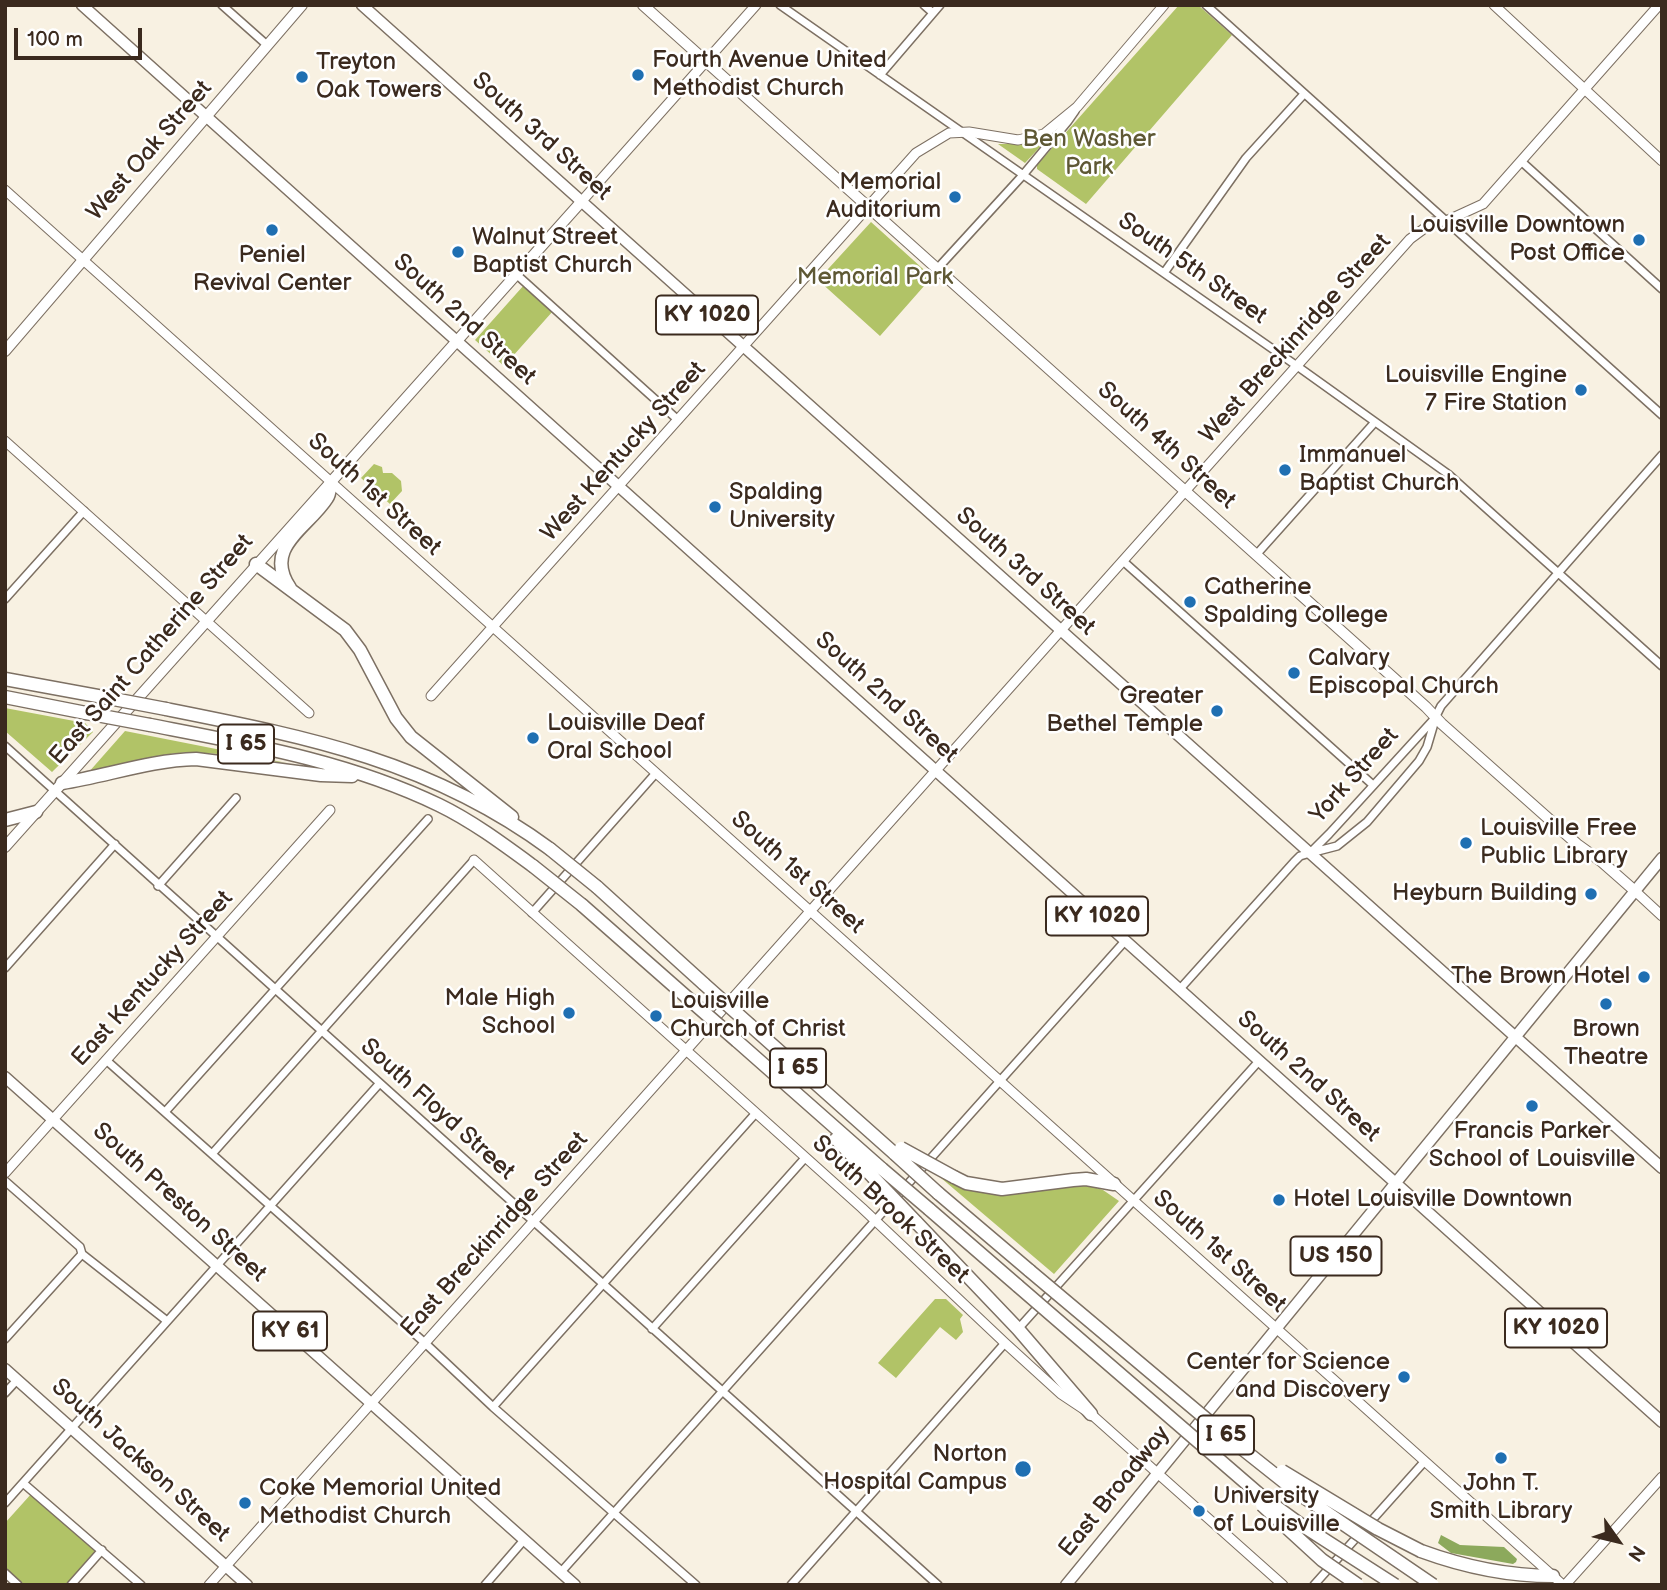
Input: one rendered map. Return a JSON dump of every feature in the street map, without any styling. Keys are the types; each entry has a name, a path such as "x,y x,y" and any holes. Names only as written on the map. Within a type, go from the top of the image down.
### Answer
{"highway":[{"path":"290,589 281,568 282,553 289,541 328,497 331,482"},
{"path":"256,564 343,628 365,659 402,727 471,793"},
{"name":"I 65","path":"5,679 324,742 494,801 597,887 846,1111 898,1151 939,1193 1230,1439 1298,1493 1433,1585"},
{"name":"I 65","path":"5,697 264,748 340,772 368,777 437,804 459,816 533,866 582,905 779,1077 878,1173 929,1209 1281,1510 1395,1585"},
{"path":"59,787 131,768 187,759 340,772"},
{"path":"5,820 36,812"},
{"path":"898,1151 966,1183 1002,1189 1086,1179 1114,1184"},
{"path":"878,1173 916,1222 1018,1329 1090,1414"},
{"path":"1230,1439 1350,1513 1421,1551 1460,1564 1560,1582"},
{"path":"1202,1445 1307,1547 1358,1585"}],"main road":[{"name":"South 2nd Street","path":"82,5 1662,1422"},
{"name":"West Oak Street","path":"5,351 302,5"},
{"name":"South 3rd Street","path":"362,5 1662,1168"},
{"name":"South 4th Street","path":"643,5 1426,707 1435,718 1634,891"},
{"name":"East Saint Catherine Street","path":"5,847 581,202"},
{"name":"US 150","path":"1276,1329 1662,858"},
{"name":"South Preston Street","path":"5,1077 575,1585"},
{"name":"East Broadway","path":"1066,1585 1276,1329"},
{"name":"South Jackson Street","path":"5,1369 247,1585"}],"street":[{"path":"222,5 268,45"},
{"path":"581,202 756,5"},
{"name":"South 5th Street","path":"780,5 1448,474 1662,666"},
{"path":"924,5 933,13"},
{"path":"880,75 940,5"},
{"name":"West Kentucky Street","path":"937,269 1023,175 1164,5"},
{"path":"1206,5 1662,415"},
{"path":"1494,5 1662,161"},
{"name":"West Breckinridge Street","path":"810,911 1410,239 1433,222 1446,221 1483,204 1659,5"},
{"path":"1164,273 1246,158 1304,94"},
{"name":"West Kentucky Street","path":"493,627 868,207 927,145 949,132 1026,140 1051,130 1077,107"},
{"path":"1522,162 1662,289"},
{"name":"South 1st Street","path":"5,190 1560,1582"},
{"path":"516,274 678,420"},
{"path":"1256,555 1375,422"},
{"path":"5,441 309,713"},
{"name":"York Street","path":"1179,990 1294,862 1300,856 1310,853 1435,718 1441,706 1662,455"},
{"path":"5,599 84,511"},
{"path":"1123,561 1373,785"},
{"path":"431,696 493,627"},
{"path":"1310,853 1337,846 1367,822 1419,761 1427,747 1435,718"},
{"name":"South Floyd Street","path":"5,746 59,787 158,886 652,1329 724,1390 938,1585"},
{"path":"532,913 656,773"},
{"path":"158,886 236,798"},
{"name":"East Kentucky Street","path":"5,1174 330,810"},
{"path":"165,1112 428,819"},
{"path":"5,968 115,844"},
{"path":"212,1154 474,860"},
{"name":"South Brook Street","path":"474,860 874,1220 1061,1394 1090,1414 1283,1585"},
{"name":"South 4th Street","path":"1634,891 1662,916"},
{"name":"East Breckinridge Street","path":"209,1585 810,911"},
{"path":"561,1572 1125,941"},
{"path":"106,1060 696,1585"},
{"path":"1018,1329 1259,1062"},
{"path":"5,1503 379,1084"},
{"path":"493,1407 755,1114"},
{"path":"652,1329 805,1158"},
{"path":"5,1181 80,1247 82,1254 167,1321"},
{"path":"5,1339 82,1254"},
{"path":"791,1585 1005,1343"},
{"path":"5,1393 17,1380"},
{"path":"1314,1585 1424,1462"},
{"path":"1560,1582 1662,1477"},
{"path":"23,1483 141,1585"},
{"path":"485,1585 524,1540"},
{"path":"71,1585 102,1550"},
{"path":"5,1573 18,1585"}],"green space":[{"name":"Ben Washer Park","path":"1179,5 1198,5 1232,35 1086,204 1037,169 1037,165"},
{"path":"1035,141 1040,147 1025,163 998,144 1017,144"},
{"name":"Memorial Park","path":"871,222 932,277 880,336 818,280"},
{"path":"524,285 553,311 504,366 475,340"},
{"path":"374,464 382,467 383,473 392,473 401,481 402,491 390,504 361,478"},
{"path":"5,708 85,723 93,732 52,772 5,731"},
{"path":"125,731 287,763 219,754 178,753 88,773"},
{"path":"934,1172 953,1183 1085,1184 1103,1190 1119,1201 1054,1274"},
{"path":"935,1299 946,1299 963,1315 960,1319 963,1332 956,1340 940,1327 896,1378 878,1363"},
{"path":"32,1493 97,1551 68,1585 25,1585 5,1568 5,1523"},
{"path":"1441,1535 1460,1545 1504,1547 1517,1559 1516,1562 1513,1564 1451,1553 1438,1543"}],"place":[{"name":"Fourth Avenue United Methodist Church","path":"638,75"},
{"name":"Treyton Oak Towers","path":"302,77"},
{"name":"Memorial Auditorium","path":"955,197"},
{"name":"Peniel Revival Center","path":"272,230"},
{"name":"Louisville Downtown Post Office","path":"1639,240"},
{"name":"Walnut Street Baptist Church","path":"458,252"},
{"name":"Louisville Engine 7 Fire Station","path":"1581,390"},
{"name":"Immanuel Baptist Church","path":"1285,470"},
{"name":"Spalding University","path":"715,507"},
{"name":"Catherine Spalding College","path":"1190,602"},
{"name":"Calvary Episcopal Church","path":"1294,673"},
{"name":"Greater Bethel Temple","path":"1217,711"},
{"name":"Louisville Deaf Oral School","path":"533,738"},
{"name":"Louisville Free Public Library","path":"1466,843"},
{"name":"Heyburn Building","path":"1591,894"},
{"name":"The Brown Hotel","path":"1644,977"},
{"name":"Brown Theatre","path":"1606,1004"},
{"name":"Male High School","path":"569,1013"},
{"name":"Louisville Church of Christ","path":"656,1016"},
{"name":"Francis Parker School of Louisville","path":"1532,1106"},
{"name":"Hotel Louisville Downtown","path":"1279,1200"},
{"name":"Center for Science and Discovery","path":"1404,1377"},
{"name":"John T. Smith Library","path":"1501,1458"},
{"name":"Norton Hospital Campus","path":"1023,1469"},
{"name":"Coke Memorial United Methodist Church","path":"245,1503"},
{"name":"University of Louisville","path":"1199,1511"}]}
